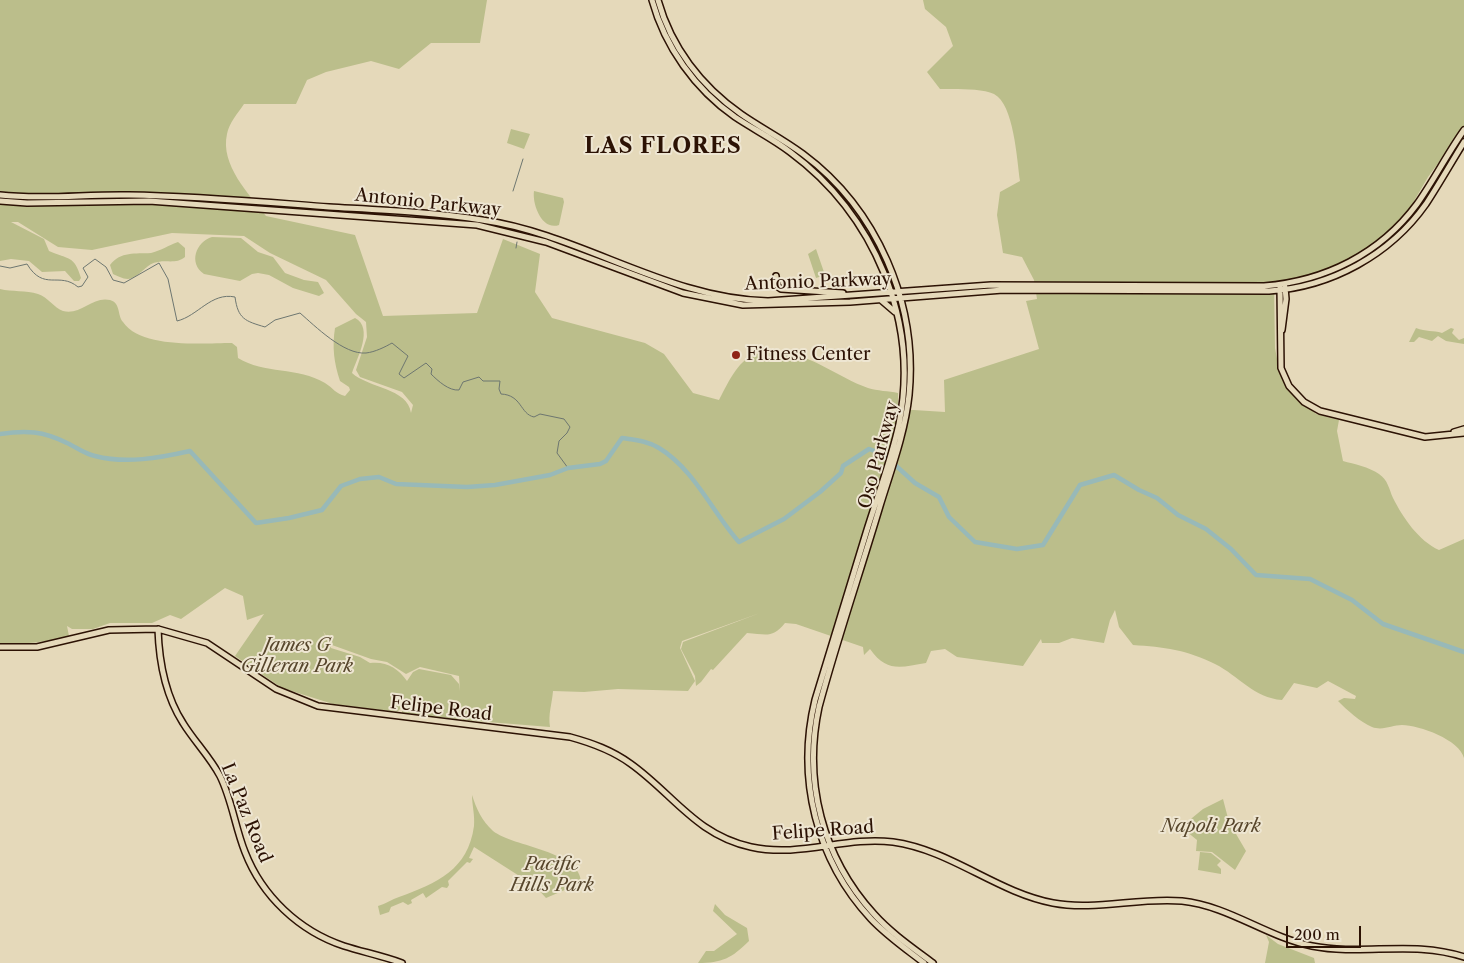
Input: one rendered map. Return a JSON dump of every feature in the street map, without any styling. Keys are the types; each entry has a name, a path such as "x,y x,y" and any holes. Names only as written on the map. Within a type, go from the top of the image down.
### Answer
{"main road":[{"name":"Oso Parkway","path":"652,0 670,46 704,91 737,118 800,160 843,201 871,244 892,292 897,314 904,375 898,436"},
{"name":"Oso Parkway","path":"658,0 673,38 685,58 708,87 742,115 807,157 854,204 879,243 900,295 908,336 910,371 906,413 824,691 815,733 814,786 827,846 841,879 860,906 880,928 924,963"},
{"name":"Antonio Parkway","path":"0,195 42,197 130,195 197,198 464,217 534,232 685,287 717,296 768,301 892,292 900,295 1003,290 1175,289 1208,286 1283,287 1339,267 1360,256 1386,237 1416,205 1464,130"},
{"name":"Antonio Parkway","path":"0,201 27,203 149,201 461,222 519,234 683,293 716,302 774,306 881,300 900,295 991,285 1175,289 1215,292 1311,285 1339,275 1364,262 1386,246 1408,226 1425,205 1464,142"},
{"path":"776,276 777,286 781,289 830,291 851,295"},
{"path":"1283,287 1286,309 1280,340 1280,362 1286,380 1296,395 1310,406 1330,414 1422,436 1439,437 1464,433"},
{"path":"950,294 953,288"},
{"path":"881,300 897,314"},
{"path":"1422,436 1464,429"},
{"name":"Felipe Road","path":"0,647 38,647 109,630 158,629 207,643 276,688 318,706 570,737 586,741 612,752 630,763 693,820 733,842 783,851 871,841 904,844 939,855 1022,894 1056,903 1079,905 1164,900 1192,902 1210,906 1288,939 1311,946 1327,948 1421,947 1464,957"},
{"name":"La Paz Road","path":"158,629 162,669 173,705 182,722 220,776 247,857 264,888 288,914 320,936 402,963"},
{"name":"Oso Parkway","path":"827,846 867,906 884,924 933,963"}],"green space":[{"name":"James G Gilleran Park","path":"0,0 487,0 480,43 431,43 399,69 371,61 326,72 307,80 296,104 244,104 228,130 226,146 228,157 244,189 266,216 355,235 383,316 477,313 503,239 540,254 535,292 552,318 645,343 664,354 693,393 719,400 732,376 745,360 766,352 781,352 810,360 868,388 898,393 898,409 945,412 944,380 1039,349 1026,301 1037,299 1034,280 1022,257 1003,253 997,215 1000,192 1020,181 1016,147 1006,109 1001,100 989,92 967,89 940,89 927,72 953,46 946,27 925,9 923,0 1464,0 1464,128 1428,177 1396,232 1354,263 1305,281 1274,284 1275,348 1279,370 1286,384 1316,414 1339,420 1337,431 1343,461 1366,468 1382,476 1407,521 1418,535 1432,546 1439,550 1464,539 1464,758 1461,751 1455,745 1428,731 1402,725 1380,728 1367,725 1338,701 1344,698 1355,699 1356,696 1328,681 1317,688 1294,683 1282,700 1255,691 1224,669 1195,655 1165,648 1133,645 1119,627 1115,610 1110,620 1104,643 1072,638 1059,643 1042,643 1041,639 1023,666 957,657 945,649 931,651 926,663 902,667 889,665 876,657 870,649 864,655 863,647 796,624 785,623 772,633 747,633 696,686 695,676 681,649 683,642 760,613 682,641 680,648 695,681 688,691 618,689 584,692 553,691 550,727 463,720 462,714 457,719 402,713 402,707 397,712 333,704 282,688 235,656 264,614 247,620 243,596 225,588 181,619 170,615 152,623 110,623 93,629 72,629 67,626 69,636 18,644 0,643 0,289 38,294 45,297 60,310 69,312 81,309 97,301 110,300 116,304 123,322 132,331 144,337 173,343 232,343 237,347 238,358 248,363 315,378 345,396 350,390 349,387 340,381 336,368 334,335 335,328 355,318 361,323 364,336 352,373 359,378 403,398 411,413 413,405 402,392 360,377 356,370 367,337 366,322 356,314 326,280 270,253 244,236 172,233 92,250 58,247 18,222 11,222 44,239 49,251 70,259 76,265 81,278 79,281 74,281 65,271 42,272 29,261 11,259 0,261","holes":["323,631 332,645 371,659 387,662 406,674 420,667 459,676 460,691 459,684 451,675 419,669 413,672 407,681 400,672 391,666 381,663 370,663 360,657 331,648"]},
{"path":"511,129 530,134 524,149 507,143"},
{"path":"534,191 563,198 564,202 559,225 553,226 548,224 539,215"},
{"path":"212,237 241,238 258,252 273,257 285,273 304,280 318,282 324,293 319,296 293,288 269,275 258,273 252,274 240,281 204,274 196,264 196,253 202,243"},
{"path":"178,242 185,248 185,257 182,259 154,263 130,279 113,274 110,265 119,257 129,254 151,253"},
{"path":"816,249 825,275 816,278 808,254"},
{"path":"1416,328 1442,333 1451,328 1454,329 1452,333 1459,340 1464,338 1464,344 1446,341 1438,336 1432,341 1419,337 1414,342 1409,342"},
{"name":"Pacific Hills Park","path":"472,795 480,814 493,831 503,837 559,857 578,872 581,883 546,898 535,886 474,847 469,858 473,859 470,863 467,862 448,881 449,885 447,888 442,887 426,898 423,893 411,900 412,903 408,905 403,902 391,907 389,912 380,915 378,906 438,880 458,864 471,841 474,826"},
{"name":"Napoli Park","path":"1223,799 1229,822 1246,851 1235,870 1212,852 1196,851 1197,840 1181,827 1203,809"},
{"path":"1200,852 1211,853 1221,861 1217,865 1221,869 1221,874 1198,870"},
{"path":"715,904 725,915 747,928 749,941 737,952 720,961 698,963 706,951 714,951 737,934 713,911"},
{"path":"1266,935 1278,944 1314,958 1315,963 1265,963 1269,942"}],"waterway":[{"path":"513,191 523,159"},
{"path":"516,248 517,242"},
{"path":"0,266 10,268 27,264 39,277 64,281 78,287 82,286 88,277 83,268 95,259 106,267 113,280 124,283 159,263 168,279 177,321 219,298 226,296 235,297 241,315 248,321 265,327 275,320 300,313 330,339 339,345 357,352 373,352 392,343 408,356 399,374 404,378 426,363 432,369 431,374 434,377 444,385 455,390 459,390 463,382 479,377 483,381 500,381 499,389 501,394 513,398 529,415 534,417 540,414 564,419 570,427 559,441 557,453 568,468"},
{"path":"0,434 18,432 42,434 58,439 91,455 119,460 154,458 190,451 256,523 322,510 341,486 360,479 379,477 396,484 467,487 495,485 550,475 568,468 600,464 606,461 622,438 641,441 659,448 683,467 739,542 784,519 820,492 841,473 843,466 869,449 883,454 915,483 939,497 949,517 975,542 1017,549 1043,545 1080,485 1114,475 1157,498 1178,515 1206,529 1231,549 1256,575 1310,579 1352,600 1383,624 1464,652"}],"place":[{"name":"Fitness Center","path":"736,355"}],"district":[{"name":"LAS FLORES","path":"663,147"}]}
